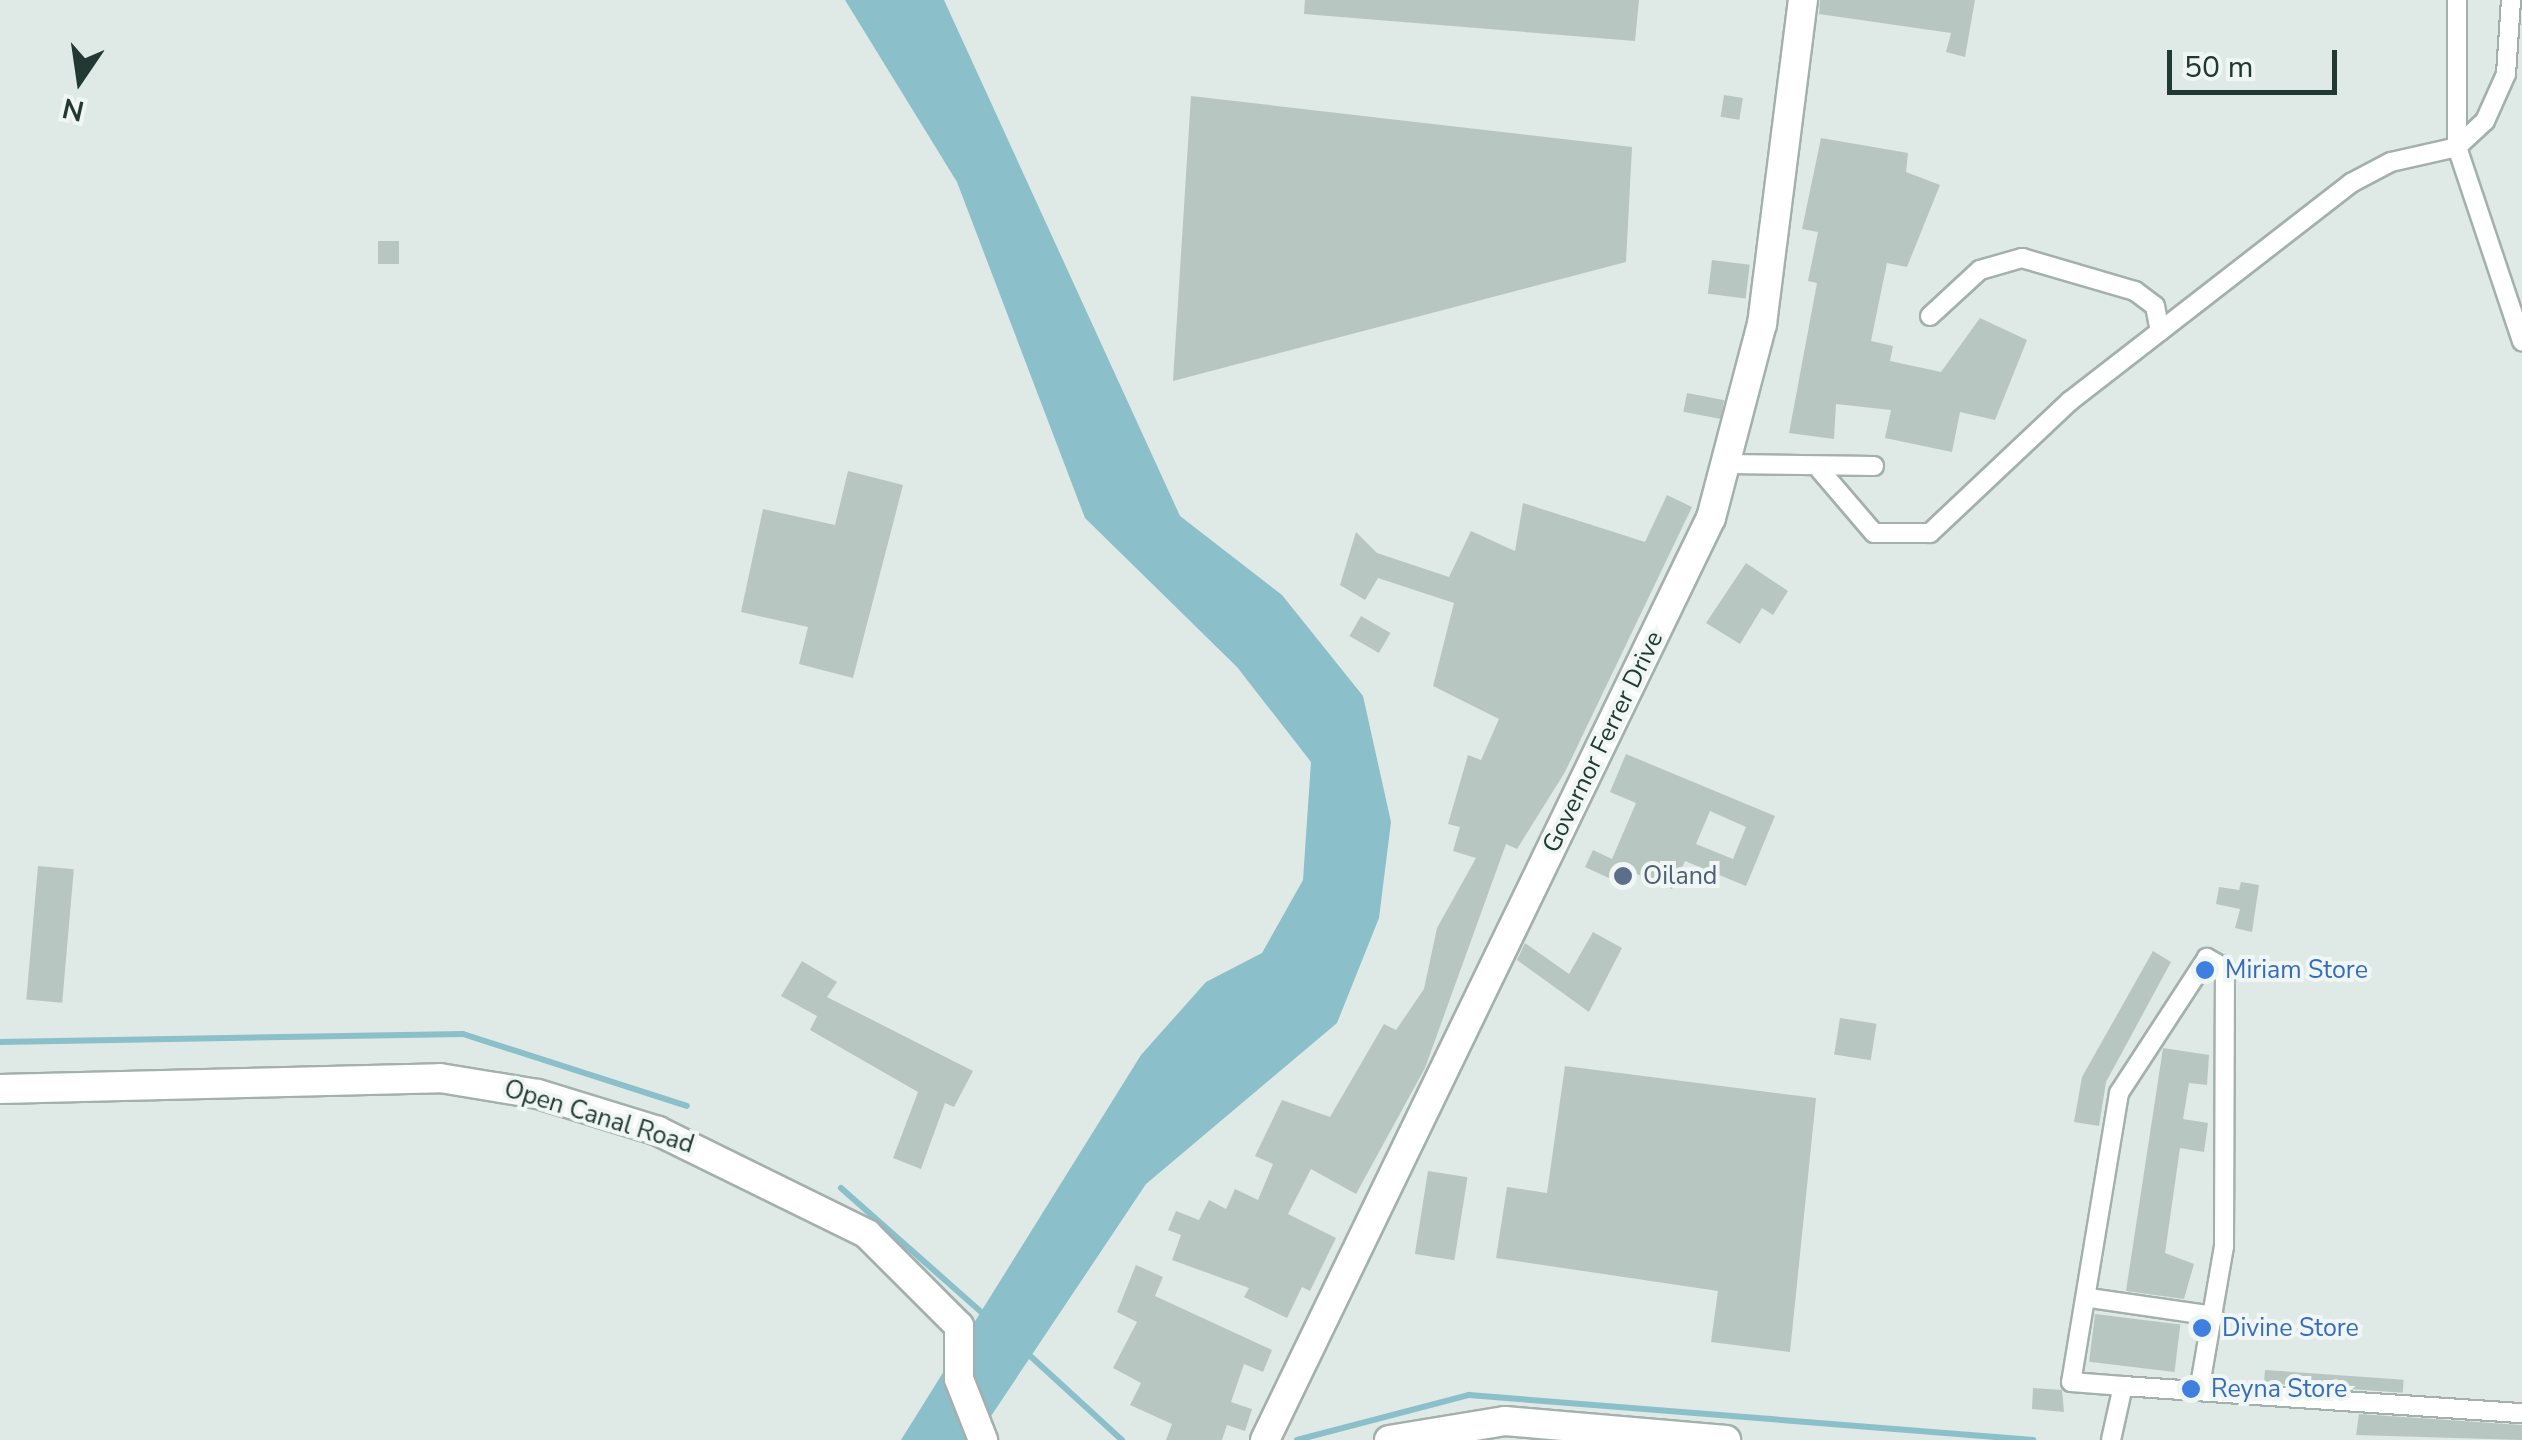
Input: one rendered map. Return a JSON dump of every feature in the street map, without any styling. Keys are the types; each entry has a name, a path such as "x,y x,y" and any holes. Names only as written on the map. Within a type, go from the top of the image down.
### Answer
{"main road":[{"name":"Governor Ferrer Drive","path":"1265,1440 1690,565 1729,464 1762,324 1803,0"},
{"name":"Open Canal Road","path":"0,1090 412,1078 538,1094 703,1148 854,1225 954,1319 959,1376 983,1437"},
{"path":"1389,1440 1505,1421 1726,1440"}],"street":[{"path":"2457,0 2457,147 2522,341"},
{"path":"1820,470 1874,533 1930,533 2070,401 2351,184 2391,162 2457,147 2499,101 2515,37 2512,0"},
{"path":"1930,316 1980,270 2022,258 2135,291 2155,306 2160,332"},
{"path":"1729,464 1820,470 1874,466"},
{"path":"2199,1391 2224,1247 2225,968 2208,958 2119,1093 2089,1298 2071,1382 2123,1386 2522,1413"},
{"path":"2089,1298 2214,1316"},
{"path":"2111,1440 2123,1386"}],"water":[{"path":"845,0 944,0 1180,516 1282,595 1363,696 1391,822 1379,918 1337,1023 1146,1184 975,1440 901,1440 1141,1055 1206,982 1262,953 1303,880 1311,762 1237,667 1085,518 957,182"}],"building":[{"path":"1305,0 1639,0 1635,41 1304,14"},
{"path":"1820,0 1975,0 1965,57 1946,52 1951,33 1819,14"},
{"path":"1724,95 1743,98 1739,120 1721,117"},
{"path":"1191,96 1632,147 1626,262 1173,381"},
{"path":"1821,138 1908,153 1906,172 1940,185 1907,267 1887,263 1871,341 1893,346 1890,361 1941,372 1980,318 2027,340 1995,420 1960,412 1952,452 1885,438 1891,410 1836,404 1834,439 1789,433 1817,283 1808,281 1818,232 1802,229"},
{"path":"378,241 399,241 399,264 378,264"},
{"path":"1712,260 1750,265 1746,298 1708,294"},
{"path":"1687,393 1724,400 1721,419 1683,412"},
{"path":"848,471 903,485 853,678 799,664 808,627 741,612 763,509 835,525"},
{"path":"1667,495 1692,507 1565,772 1517,849 1506,844 1425,1068 1356,1194 1311,1169 1288,1214 1336,1238 1310,1291 1302,1287 1287,1318 1244,1297 1249,1288 1172,1260 1181,1235 1168,1230 1176,1211 1199,1220 1209,1200 1226,1209 1235,1189 1258,1200 1273,1164 1255,1156 1282,1100 1330,1117 1384,1024 1396,1030 1424,989 1437,928 1476,858 1453,851 1460,827 1448,824 1468,755 1481,760 1499,719 1433,686 1454,603 1378,578 1365,600 1340,585 1356,532 1377,553 1449,577 1471,531 1515,551 1523,503 1645,542"},
{"path":"1746,563 1788,591 1773,615 1762,608 1740,644 1706,623"},
{"path":"1361,616 1390,633 1379,653 1350,636"},
{"path":"1626,754 1775,816 1746,886 1685,861 1672,889 1630,871 1624,885 1585,867 1593,850 1612,859 1636,803 1610,792","holes":["1710,811 1746,827 1733,859 1696,844"]},
{"path":"38,866 74,869 62,1003 26,999"},
{"path":"2241,882 2259,885 2252,932 2235,928 2240,909 2216,904 2219,887 2239,890"},
{"path":"1593,932 1622,948 1589,1012 1517,960 1525,943 1569,974"},
{"path":"2153,951 2171,962 2106,1082 2099,1126 2074,1122 2082,1077"},
{"path":"802,961 837,982 827,997 973,1071 954,1107 945,1103 921,1169 893,1158 918,1092 810,1030 817,1016 781,996"},
{"path":"1840,1018 1877,1024 1871,1060 1834,1055"},
{"path":"2163,1048 2209,1055 2207,1085 2189,1083 2183,1119 2208,1123 2204,1152 2180,1148 2165,1253 2194,1264 2184,1299 2126,1291"},
{"path":"1565,1066 1816,1098 1790,1352 1711,1342 1718,1291 1496,1258 1507,1187 1547,1193"},
{"path":"1428,1171 1468,1177 1454,1260 1415,1254"},
{"path":"1136,1265 1163,1277 1155,1296 1272,1350 1263,1372 1244,1364 1231,1402 1252,1409 1245,1431 1227,1425 1222,1440 1166,1440 1172,1424 1130,1405 1141,1383 1113,1368 1137,1322 1117,1312"},
{"path":"2095,1314 2180,1324 2175,1372 2089,1362"},
{"path":"2265,1370 2404,1380 2403,1393 2264,1383"},
{"path":"2033,1388 2062,1390 2064,1412 2032,1409"},
{"path":"2359,1414 2522,1425 2522,1440 2356,1435"}],"waterway":[{"path":"0,1042 463,1034 687,1106"},
{"path":"841,1188 988,1318"},
{"path":"1027,1353 1122,1440"},
{"path":"1297,1440 1469,1395 2033,1440"}],"place":[{"name":"Oiland","path":"1623,876"},
{"name":"Miriam Store","path":"2205,970"},
{"name":"Divine Store","path":"2202,1328"},
{"name":"Reyna Store","path":"2191,1389"}]}
